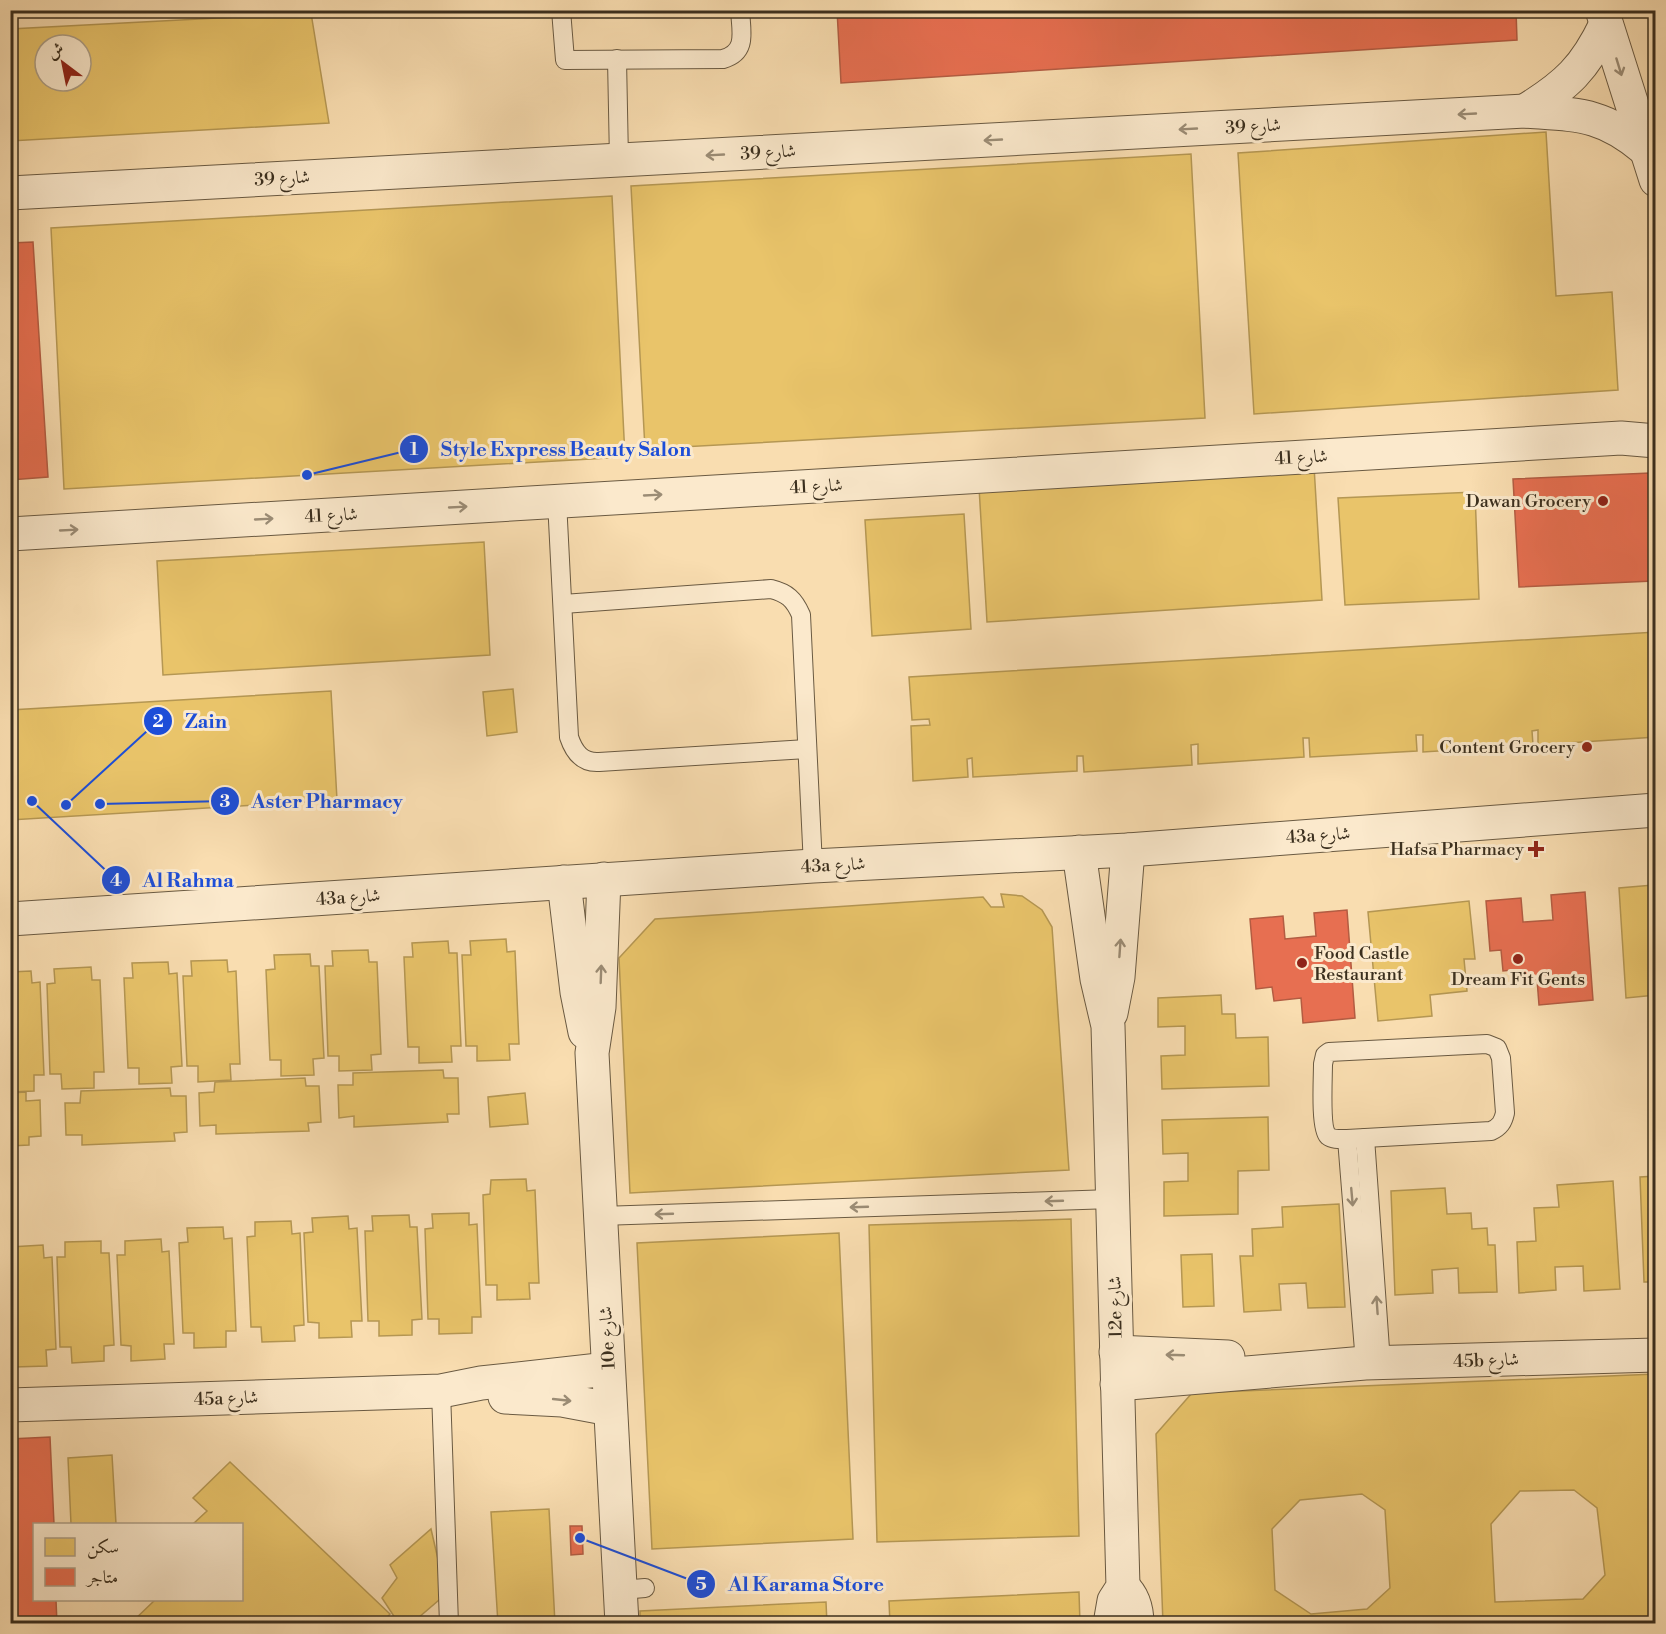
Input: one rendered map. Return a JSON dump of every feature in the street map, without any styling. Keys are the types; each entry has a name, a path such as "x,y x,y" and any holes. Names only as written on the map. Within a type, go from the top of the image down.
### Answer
{"street":[{"name":"شارع 39","path":"1525,111 1555,92 1577,73 1594,50 1604,17"},
{"path":"1604,17 1656,180"},
{"name":"شارع 39","path":"10,193 1525,111 1581,115 1604,122 1626,133 1645,149"},
{"name":"شارع 41","path":"1621,438 1656,427"},
{"name":"شارع 41","path":"10,534 1621,438 1656,441"},
{"name":"43a شارع","path":"10,919 813,866 1128,850 1656,810"},
{"name":"12e شارع","path":"1108,1026 1118,977 1128,850"},
{"name":"12e شارع","path":"1079,852 1097,979 1108,1026 1123,1587 1114,1601 1110,1623"},
{"name":"10e شارع","path":"592,1053 599,1007 604,879"},
{"name":"10e شارع","path":"564,882 580,1008 592,1053 610,1409 633,1589 622,1623"},
{"name":"45b شارع","path":"1116,1352 1273,1359 1317,1366"},
{"name":"45b شارع","path":"1117,1384 1317,1366 1656,1355"},
{"name":"45a شارع","path":"10,1406 441,1391 492,1381 608,1370"},
{"name":"45a شارع","path":"441,1391 481,1396 562,1400 610,1409"},
{"name":"12e شارع","path":"1123,1587 1129,1592 1136,1605 1137,1623"}],"lane":[{"path":"561,10 566,60 723,59 731,57 740,45 740,10"},
{"path":"618,59 619,160"},
{"path":"557,501 569,737 580,756 589,762 807,748"},
{"path":"563,604 771,590 781,591 790,597 801,615 813,866"},
{"path":"1487,1044 1497,1048 1501,1058 1505,1113 1504,1119 1496,1129 1356,1138 1331,1138 1325,1130 1323,1064 1329,1052 1487,1044"},
{"path":"1356,1138 1373,1363"},
{"path":"602,1216 1112,1199"},
{"path":"441,1391 449,1623"}],"building: سكن":[{"path":"311,13 329,123 10,141 10,29"},
{"path":"1546,132 1556,296 1612,292 1618,390 1254,414 1238,153"},
{"path":"1191,154 1205,418 645,449 631,186"},
{"path":"612,196 625,457 64,489 51,228"},
{"path":"1314,466 1322,600 987,622 979,487"},
{"path":"1475,492 1479,599 1345,605 1338,498"},
{"path":"964,514 971,629 872,636 865,520"},
{"path":"484,542 490,655 163,675 157,561"},
{"path":"1656,632 1656,737 1538,745 1538,730 1532,731 1533,745 1423,752 1423,735 1416,735 1417,751 1310,757 1309,738 1303,738 1304,757 1198,764 1198,744 1191,745 1192,765 1084,772 1083,756 1077,756 1077,771 973,777 972,758 967,759 968,777 913,781 911,726 930,725 929,719 912,720 909,677"},
{"path":"513,689 517,732 487,736 483,692"},
{"path":"331,691 337,800 10,820 10,710"},
{"path":"1653,885 1656,912 1656,995 1626,998 1619,888"},
{"path":"1001,894 1022,896 1042,910 1052,927 1069,1170 630,1193 619,958 655,919 983,897 991,907 1004,907"},
{"path":"1469,901 1475,959 1464,959 1467,991 1430,995 1432,1016 1378,1021 1368,912"},
{"path":"506,939 507,952 515,951 519,1044 509,1044 510,1060 477,1061 477,1046 466,1046 462,955 471,955 470,941"},
{"path":"448,941 449,953 457,953 461,1046 451,1046 452,1062 419,1063 419,1047 408,1047 404,957 413,957 412,943"},
{"path":"368,950 369,962 377,962 381,1054 371,1055 372,1070 339,1071 339,1056 328,1056 325,966 333,966 332,951"},
{"path":"310,954 311,966 319,966 324,1058 313,1059 314,1075 281,1076 281,1060 270,1060 266,970 275,969 274,955"},
{"path":"227,960 228,972 236,971 240,1064 230,1064 231,1080 198,1082 198,1066 187,1066 183,976 192,976 191,961"},
{"path":"168,962 169,974 177,973 182,1066 171,1067 172,1083 139,1084 139,1068 128,1068 124,978 133,978 132,963"},
{"path":"91,967 92,980 100,980 104,1072 94,1072 94,1088 62,1089 61,1074 50,1074 47,984 55,983 54,969"},
{"path":"31,971 32,983 40,982 44,1075 34,1075 34,1091 10,1092 10,972"},
{"path":"1221,995 1222,1014 1235,1014 1236,1038 1268,1037 1269,1086 1162,1089 1161,1056 1185,1055 1185,1026 1158,1027 1158,998"},
{"path":"443,1070 444,1078 458,1078 459,1114 447,1114 448,1122 354,1127 354,1116 339,1118 338,1085 353,1085 353,1073"},
{"path":"305,1078 306,1086 319,1086 321,1122 308,1123 309,1131 216,1134 216,1125 200,1126 199,1093 214,1092 215,1082"},
{"path":"170,1088 171,1096 186,1096 187,1132 174,1133 175,1141 82,1145 82,1135 66,1135 65,1103 80,1103 81,1091"},
{"path":"26,1092 26,1101 40,1100 41,1136 29,1137 29,1145 10,1146 10,1093"},
{"path":"525,1093 528,1124 490,1127 488,1097"},
{"path":"1268,1117 1269,1170 1238,1171 1238,1214 1164,1216 1164,1182 1188,1181 1188,1153 1163,1154 1162,1120"},
{"path":"1656,1176 1656,1282 1644,1282 1640,1177"},
{"path":"526,1179 527,1191 535,1190 539,1283 529,1283 530,1299 497,1300 497,1285 486,1285 483,1195 490,1194 491,1180"},
{"path":"1613,1181 1620,1289 1584,1291 1583,1266 1555,1267 1556,1290 1519,1293 1517,1242 1536,1241 1534,1208 1559,1207 1557,1185"},
{"path":"1445,1188 1447,1214 1471,1213 1472,1229 1487,1228 1488,1245 1495,1245 1497,1292 1459,1293 1458,1268 1432,1270 1433,1293 1395,1295 1391,1191"},
{"path":"1339,1204 1345,1307 1308,1308 1306,1283 1279,1284 1281,1310 1244,1312 1240,1256 1253,1256 1252,1229 1283,1227 1282,1207"},
{"path":"469,1213 469,1225 477,1224 481,1317 472,1317 472,1333 439,1334 439,1319 428,1319 425,1229 433,1228 432,1214"},
{"path":"409,1215 410,1227 417,1227 422,1319 412,1320 412,1335 379,1336 379,1321 368,1321 365,1231 373,1231 372,1216"},
{"path":"348,1216 349,1229 357,1228 362,1321 351,1321 352,1337 319,1338 319,1323 308,1322 304,1233 313,1232 312,1218"},
{"path":"1071,1219 1079,1536 877,1542 869,1225"},
{"path":"291,1221 292,1234 300,1233 304,1325 294,1326 295,1341 262,1342 261,1327 251,1327 247,1237 255,1236 255,1222"},
{"path":"223,1227 224,1239 232,1238 236,1331 226,1331 226,1347 194,1348 194,1333 183,1333 179,1243 188,1242 187,1228"},
{"path":"839,1233 853,1539 652,1549 637,1243"},
{"path":"161,1239 162,1252 169,1251 174,1344 164,1344 165,1359 131,1361 131,1346 121,1345 117,1255 125,1255 125,1241"},
{"path":"101,1241 101,1253 109,1253 114,1345 104,1346 104,1361 72,1363 71,1347 60,1347 57,1257 65,1257 65,1242"},
{"path":"43,1245 44,1258 52,1257 56,1349 46,1350 47,1366 14,1367 14,1352 10,1352 10,1247"},
{"path":"1212,1254 1214,1306 1183,1307 1181,1255"},
{"path":"1656,1374 1656,1624 1163,1624 1156,1434 1192,1393","holes":["1574,1490 1597,1508 1605,1575 1583,1599 1495,1602 1491,1524 1520,1491","1362,1494 1385,1510 1390,1588 1367,1609 1311,1614 1275,1590 1272,1529 1300,1500"]},
{"path":"112,1455 116,1523 71,1523 68,1458"},
{"path":"230,1462 390,1614 381,1624 130,1624 154,1601 243,1601 243,1523 194,1523 207,1511 193,1498"},
{"path":"549,1509 555,1624 498,1624 491,1512"},
{"path":"431,1529 446,1594 411,1624 399,1624 382,1598 397,1578 390,1565"},
{"path":"1079,1592 1080,1624 890,1624 889,1601"},
{"path":"826,1602 827,1624 640,1624 640,1611"}],"building: متاجر":[{"path":"837,10 1516,10 1517,40 841,83"},
{"path":"33,242 48,477 10,480 10,243"},
{"path":"1650,473 1653,581 1519,587 1513,479"},
{"path":"1585,892 1593,1000 1539,1005 1537,979 1513,980 1512,970 1503,971 1501,950 1490,951 1486,901 1521,898 1523,922 1553,920 1551,895"},
{"name":"Food Castle Restaurant","path":"1347,910 1355,1018 1303,1023 1301,998 1274,1001 1272,987 1256,989 1250,919 1283,916 1285,939 1316,936 1314,913"},
{"path":"50,1437 54,1523 33,1523 33,1601 56,1601 57,1624 10,1624 10,1439"},
{"path":"570,1526 582,1526 583,1554 571,1555"}],"place":[{"name":"Style Express Beauty Salon","path":"307,475"},
{"name":"Dawan Grocery","path":"1603,501"},
{"name":"Content Grocery","path":"1587,747"},
{"name":"Al Rahma","path":"32,801"},
{"name":"Aster Pharmacy","path":"100,804"},
{"name":"Zain","path":"66,805"},
{"name":"Hafsa Pharmacy","path":"1536,849"},
{"name":"Dream Fit Gents","path":"1518,959"},
{"name":"Food Castle Restaurant","path":"1302,963"},
{"name":"Al Karama Store","path":"580,1538"}]}
